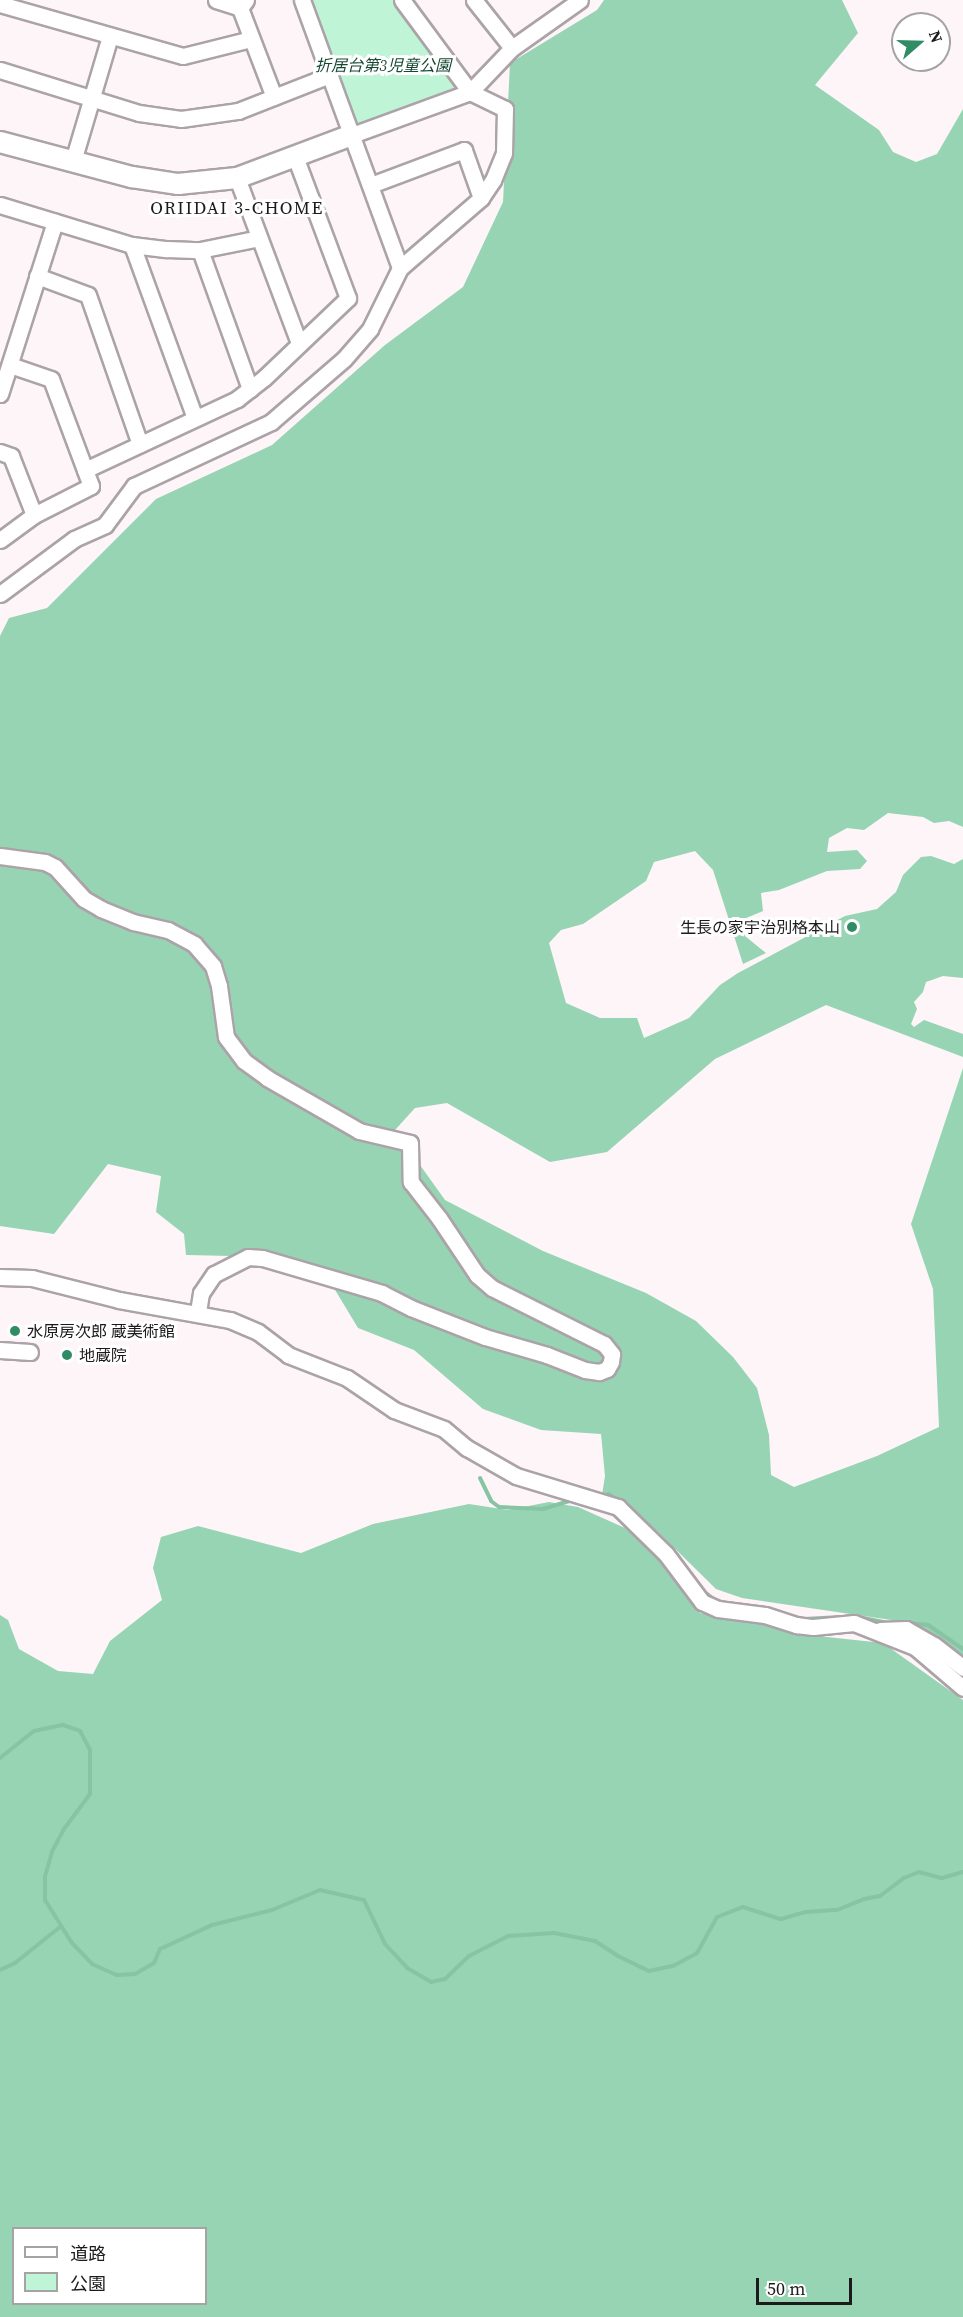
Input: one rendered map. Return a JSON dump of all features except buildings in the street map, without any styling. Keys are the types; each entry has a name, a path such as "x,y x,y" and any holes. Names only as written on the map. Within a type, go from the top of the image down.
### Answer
{"street":[{"path":"216,0 243,4 252,39 274,97"},
{"path":"302,0 400,268"},
{"path":"0,594 74,539 105,525 134,486 271,422 344,359 369,329 400,268 481,198 493,180 504,153 505,109 470,92 402,0"},
{"path":"474,0 512,48"},
{"path":"0,142 132,177 178,184 237,178 470,92 512,48 580,0"},
{"path":"0,4 40,7 110,36 183,56 252,39"},
{"path":"73,161 110,36"},
{"path":"0,70 139,113 181,119 238,111 330,75"},
{"path":"370,185 464,150 481,198"},
{"path":"85,470 237,399 348,298 296,156"},
{"path":"237,178 299,343"},
{"path":"0,205 132,245 200,250 260,238"},
{"path":"0,394 55,222"},
{"path":"132,245 195,418"},
{"path":"200,250 250,389"},
{"path":"37,276 88,294 141,444"},
{"path":"0,540 34,515 91,486 51,379 10,365"},
{"path":"0,452 11,456 34,515"},
{"path":"0,856 45,862 55,867 84,898 100,909 133,922 168,930 194,944 213,966 226,1037 244,1062 267,1078 359,1131 410,1143 411,1182 439,1218 477,1275 492,1288 604,1344 612,1354 607,1369 599,1372 585,1370 485,1337 411,1308 382,1293 262,1258 248,1257 214,1274 201,1293 198,1312"},
{"path":"0,1277 32,1278 119,1300 198,1312 230,1320 258,1332 288,1355 347,1378 394,1410 444,1429 467,1448 516,1476 618,1507 666,1554 702,1602 718,1609 765,1615 796,1625 813,1627 854,1623 915,1647 963,1688"},
{"path":"0,1350 30,1352"},
{"path":"876,1631 889,1628 906,1629 934,1645 963,1668"}],"green space":[{"name":"折居台第3児童公園","path":"305,0 397,0 464,90 358,126 351,124"},
{"path":"604,0 842,0 858,33 815,85 879,130 893,152 916,162 937,154 963,109 963,827 949,821 934,823 923,817 888,813 864,830 847,828 829,838 827,852 857,850 867,861 860,869 827,871 779,890 761,893 763,911 739,921 745,936 766,953 743,964 713,870 695,851 654,862 646,881 583,924 561,930 549,943 566,1003 600,1018 637,1018 644,1038 689,1018 720,985 738,973 845,916 877,909 896,892 903,875 921,857 931,856 954,864 963,859 963,978 943,976 926,982 923,992 914,1002 917,1009 911,1024 914,1027 924,1020 963,1034 963,1057 826,1005 715,1059 607,1152 550,1162 447,1103 415,1108 395,1130 445,1200 543,1251 646,1293 696,1321 733,1357 757,1388 769,1435 771,1475 794,1487 877,1456 939,1427 933,1289 911,1224 963,1068 963,1656 905,1622 742,1598 716,1589 657,1531 602,1495 605,1476 601,1434 541,1430 483,1409 414,1350 358,1328 323,1270 257,1251 232,1256 186,1255 184,1234 156,1212 161,1176 108,1164 54,1234 0,1226 0,636 9,618 47,608 156,499 272,445 385,345 463,287 503,202 510,63 597,10"},
{"path":"549,1502 578,1507 625,1528 673,1571 700,1613 827,1637 883,1643 963,1700 963,2317 0,2317 0,1615 8,1620 19,1649 58,1671 93,1674 110,1641 162,1600 153,1568 161,1537 198,1526 301,1553 373,1524 469,1504 508,1510"}],"waterway":[{"path":"480,1478 491,1501 499,1507 543,1509 572,1500"},
{"path":"608,1494 620,1502"},
{"path":"648,1526 677,1555 694,1579"},
{"path":"702,1590 715,1600"},
{"path":"804,1619 841,1617"},
{"path":"858,1617 889,1623"},
{"path":"908,1623 928,1625 963,1649"},
{"path":"0,1758 34,1731 63,1725 80,1731 90,1750 90,1794 64,1829 52,1852 45,1877 45,1900 72,1943 92,1964 117,1975 135,1974 154,1963 160,1949 212,1925 272,1910 320,1890 364,1900 385,1944 407,1968 431,1982 445,1979 469,1956 508,1936 554,1933 595,1941 618,1956 649,1971 673,1966 697,1953 717,1917 743,1907 781,1919 806,1912 837,1910 864,1899 880,1896 904,1878 919,1872 942,1878 963,1872"},
{"path":"0,1970 15,1963 60,1927"}],"place":[{"name":"生長の家宇治別格本山","path":"852,927"},
{"name":"水原房次郎 蔵美術館","path":"15,1331"},
{"name":"地蔵院","path":"67,1355"}],"district":[{"name":"ORIIDAI 3-CHOME","path":"237,208"}]}
